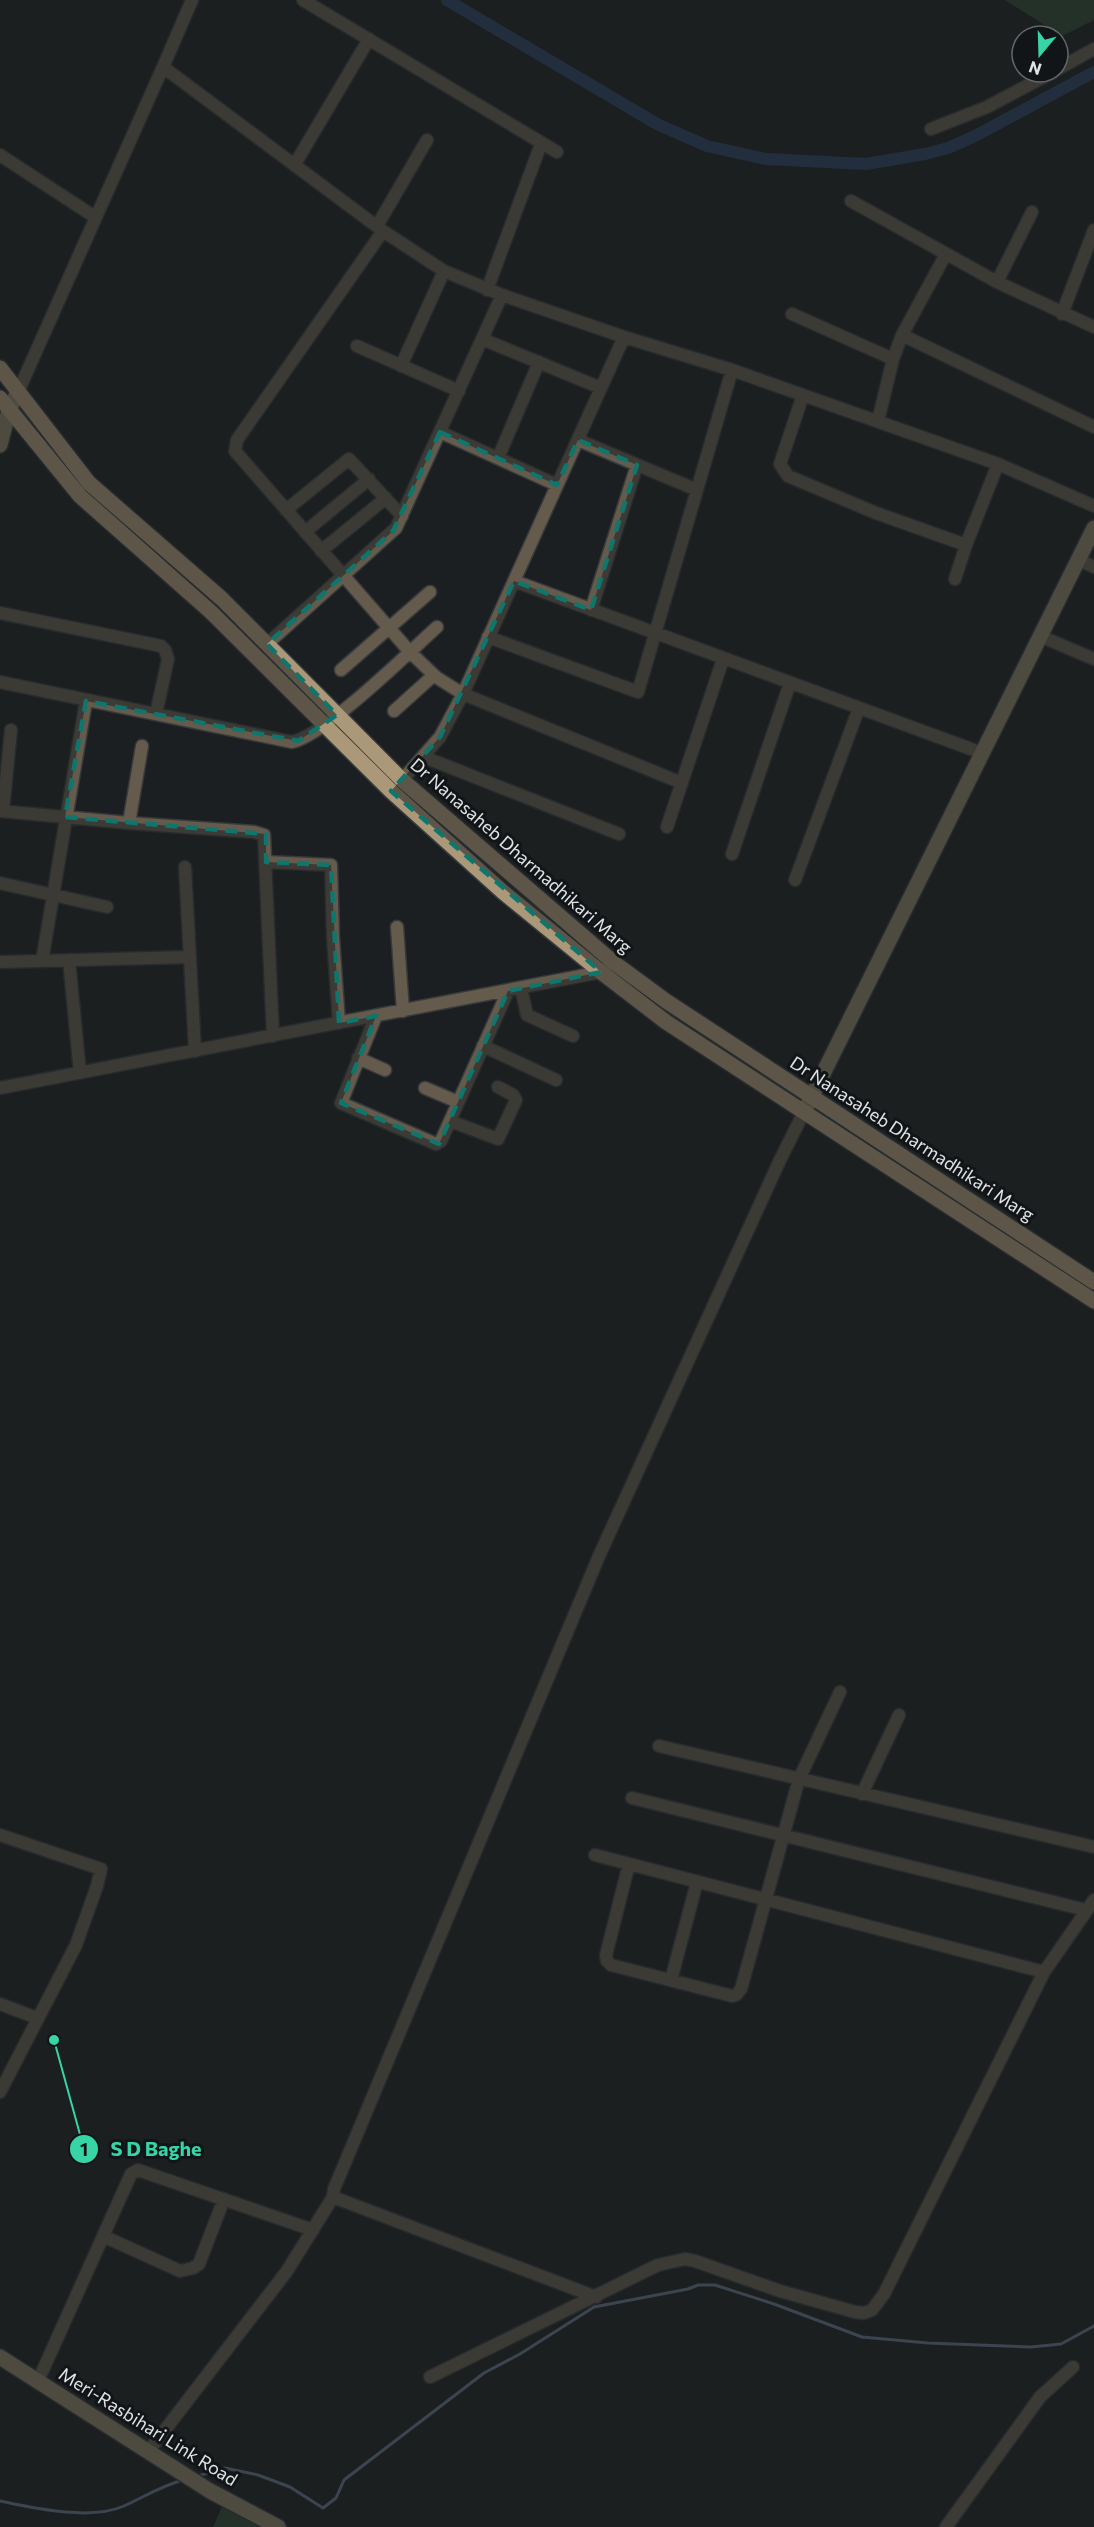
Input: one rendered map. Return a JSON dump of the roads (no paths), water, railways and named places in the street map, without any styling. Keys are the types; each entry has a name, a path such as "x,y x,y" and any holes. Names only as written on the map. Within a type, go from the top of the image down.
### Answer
{"main road":[{"name":"Dr Nanasaheb Dharmadhikari Marg","path":"0,368 89,483 191,570 267,644 337,715 396,786"},
{"name":"Dr Nanasaheb Dharmadhikari Marg","path":"4,404 80,496 211,612 323,726 396,786 503,892 607,967 666,1001 1094,1282"},
{"name":"Dr Nanasaheb Dharmadhikari Marg","path":"607,967 666,1022 1094,1301"}],"street":[{"path":"0,445 4,404 18,392 192,0"},
{"path":"303,0 557,152"},
{"path":"295,164 369,39"},
{"path":"1070,62 1094,49"},
{"path":"164,67 380,228 444,271 486,290 624,337 732,370 998,464 1094,506"},
{"path":"931,129 987,107 1030,84"},
{"path":"427,140 380,228 235,443 237,454 343,577 410,652 434,675 463,694 681,783"},
{"path":"486,290 541,144"},
{"path":"0,155 95,217"},
{"path":"851,201 997,282 1094,327"},
{"path":"997,282 1032,212"},
{"path":"1062,314 1094,231"},
{"path":"878,421 893,359 902,335 920,298 946,254"},
{"path":"401,366 444,271"},
{"path":"267,644 387,538 402,516 502,295"},
{"path":"792,315 893,359"},
{"path":"902,335 1094,427"},
{"path":"396,786 440,737 463,694 624,337"},
{"path":"482,339 601,388"},
{"path":"357,346 459,391"},
{"path":"498,458 539,362"},
{"path":"488,638 638,692 732,370"},
{"path":"803,395 780,464 788,476 876,513 966,545"},
{"path":"440,432 557,485"},
{"path":"578,440 697,490"},
{"path":"286,510 349,459 402,516"},
{"path":"955,579 998,464"},
{"path":"591,610 638,465"},
{"path":"305,532 369,479"},
{"path":"321,551 386,498"},
{"path":"147,2452 287,2271 333,2197 334,2189 599,1556 780,1160 1094,529"},
{"path":"1078,560 1094,567"},
{"path":"514,581 982,753"},
{"path":"341,670 430,592"},
{"path":"0,613 161,646 168,658 156,714"},
{"path":"0,682 292,742 323,726 337,715 437,627"},
{"path":"1040,636 1094,659"},
{"path":"667,827 723,658"},
{"path":"394,711 434,675"},
{"path":"732,854 790,683"},
{"path":"42,961 86,700"},
{"path":"795,880 859,708"},
{"path":"11,730 2,811 129,824 260,833 266,839 273,1036"},
{"path":"129,824 142,746"},
{"path":"424,757 619,834"},
{"path":"266,862 331,865 339,1023"},
{"path":"185,867 195,1051"},
{"path":"0,883 107,907"},
{"path":"397,927 403,1011"},
{"path":"0,962 190,957"},
{"path":"69,960 80,1073"},
{"path":"0,1088 508,991 607,967"},
{"path":"520,988 527,1015 573,1036"},
{"path":"376,1016 341,1099 342,1105 434,1144 441,1141 508,991"},
{"path":"483,1046 556,1080"},
{"path":"358,1058 386,1070"},
{"path":"450,1121 498,1139 516,1100 513,1095 498,1087"},
{"path":"425,1088 458,1102"},
{"path":"629,1864 606,1959 611,1965 732,1996 736,1995 741,1989 799,1779 840,1692"},
{"path":"862,1794 898,1715"},
{"path":"659,1746 1094,1847"},
{"path":"430,2377 658,2265 685,2259 710,2265 780,2291 846,2310 864,2313 872,2310 884,2295 1044,1972 1090,1905 782,1835 632,1798"},
{"path":"0,1835 100,1869 98,1886 76,1945 0,2092"},
{"path":"595,1855 1044,1972"},
{"path":"671,1980 697,1882"},
{"path":"0,2004 37,2018"},
{"path":"38,2381 131,2174 138,2170 313,2230"},
{"path":"333,2197 596,2297"},
{"path":"103,2236 180,2271 193,2268 199,2264 224,2199"},
{"name":"Meri-Rasbihari Link Road","path":"0,2357 210,2491 278,2527"},
{"path":"946,2527 1040,2397 1073,2367"}],"waterway":[{"path":"447,0 657,124 707,146 766,159 866,164 948,148 975,136 1094,72"},
{"path":"198,2476 225,2468 258,2475 290,2487 323,2508 336,2498 344,2480 484,2373 520,2354 594,2307 688,2289 698,2285 715,2285 862,2337 928,2343 1031,2347 1061,2344 1094,2326"},
{"path":"0,2501 62,2512 95,2513 124,2506 160,2488 183,2480"}],"place":[{"name":"S D Baghe","path":"54,2040"}]}
